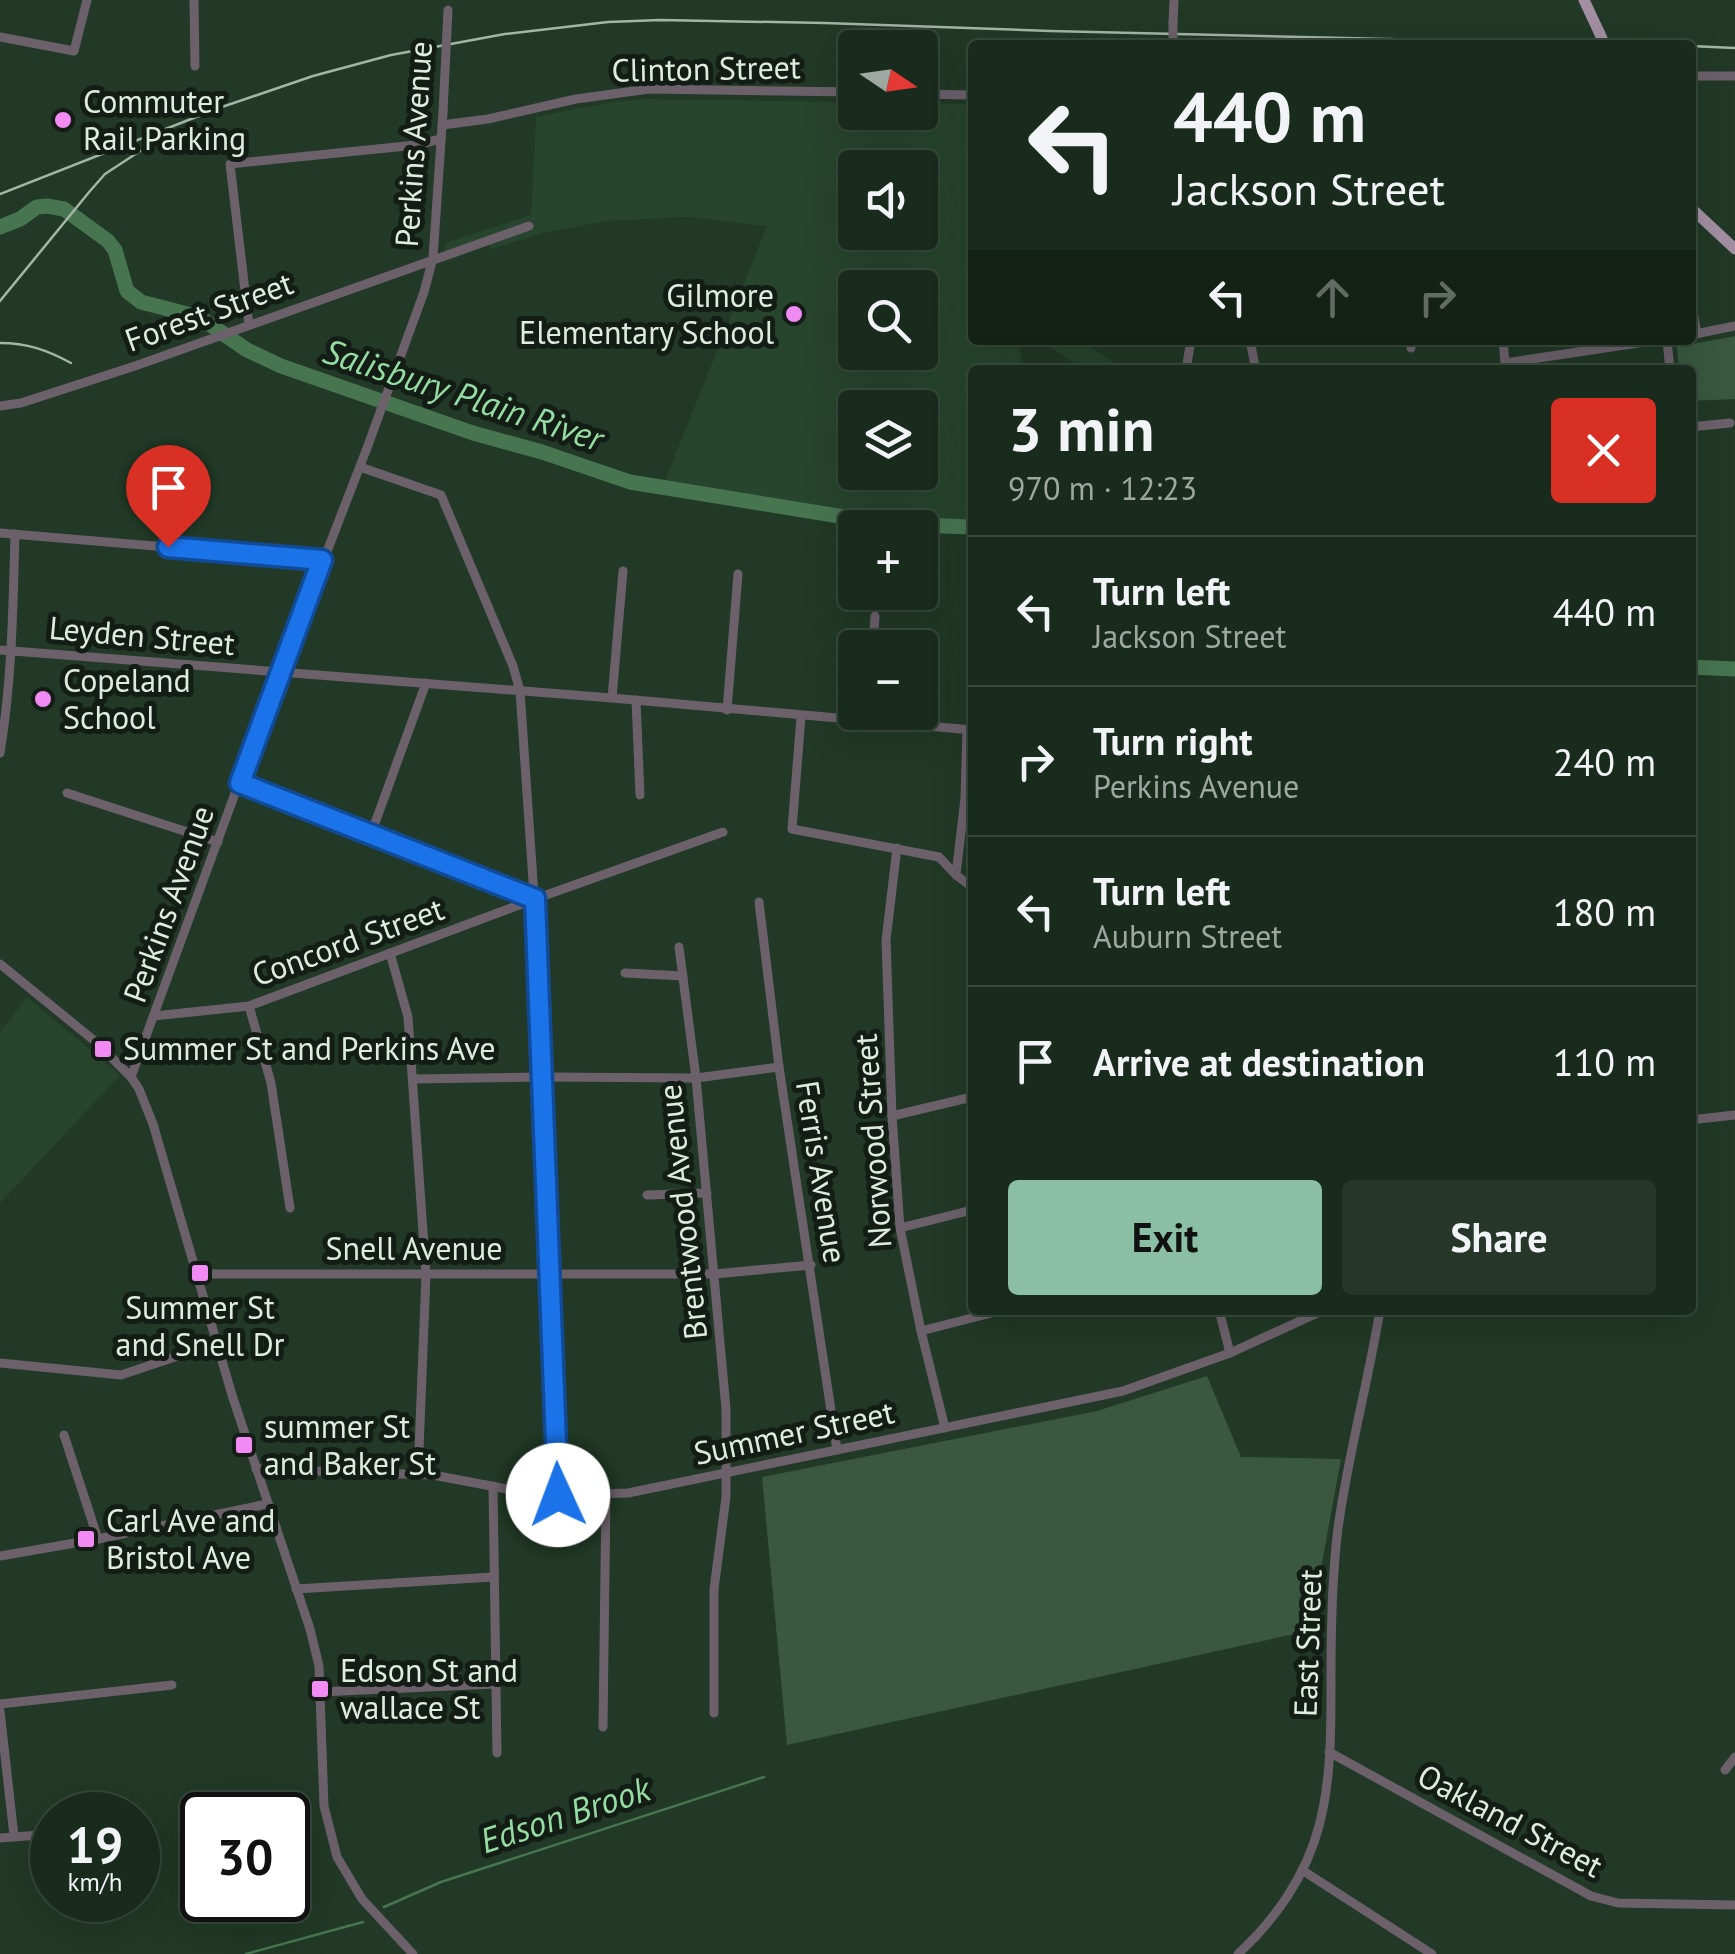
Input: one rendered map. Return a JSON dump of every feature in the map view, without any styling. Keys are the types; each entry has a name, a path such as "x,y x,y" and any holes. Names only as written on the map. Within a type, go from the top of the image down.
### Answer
{"main road":[{"path":"1584,0 1603,40"},
{"path":"1696,213 1735,249"}],"street":[{"path":"0,37 74,52 86,0"},
{"path":"194,0 194,66"},
{"path":"1173,40 1174,0"},
{"name":"Perkins Avenue","path":"131,1077 424,292 433,258 448,5"},
{"path":"1696,76 1735,76"},
{"name":"Clinton Street","path":"442,125 649,89 838,92"},
{"path":"938,94 968,95"},
{"path":"249,325 230,164 441,140"},
{"name":"Forest Street","path":"0,406 21,403 210,339 529,226"},
{"path":"1696,334 1735,326"},
{"path":"1504,345 1506,364 1626,345"},
{"path":"1696,426 1730,423"},
{"path":"360,467 442,495 520,691 535,899 558,1495"},
{"path":"0,533 322,560"},
{"path":"0,753 15,534"},
{"path":"612,698 622,572"},
{"path":"727,710 738,574"},
{"path":"874,630 876,616"},
{"name":"Leyden Street","path":"5,650 838,717"},
{"path":"371,834 426,684"},
{"path":"636,700 640,795"},
{"path":"801,716 792,830 938,856 968,884"},
{"name":"Leyden Street","path":"938,726 968,730"},
{"path":"240,783 535,899"},
{"path":"67,793 218,842"},
{"path":"956,875 968,807"},
{"name":"Concord Street","path":"154,1016 249,1006 724,832"},
{"name":"Norwood Street","path":"897,848 886,940 900,1228 945,1428"},
{"name":"Ferris Avenue","path":"759,902 837,1450"},
{"name":"Brentwood Avenue","path":"679,947 696,1078 724,1378 728,1472 714,1589 714,1712"},
{"path":"390,953 408,1017 426,1275 418,1474"},
{"path":"0,964 96,1042 131,1077 153,1124 232,1395 310,1629 319,1666 324,1806 337,1857 362,1900 412,1954"},
{"path":"624,973 683,976"},
{"path":"249,1006 271,1083 290,1208"},
{"path":"413,1079 696,1078 780,1068"},
{"path":"892,1116 968,1098"},
{"path":"1696,1119 1735,1115"},
{"path":"647,1195 707,1193"},
{"path":"900,1228 968,1211"},
{"name":"Snell Avenue","path":"198,1274 714,1274 810,1265"},
{"path":"921,1331 983,1315"},
{"path":"1220,1315 1230,1353"},
{"name":"Summer Street","path":"256,1469 433,1475 558,1495 628,1492 1123,1391 1230,1353 1313,1315"},
{"name":"East Street","path":"1238,1954 1268,1924 1302,1870 1324,1805 1338,1528 1379,1315"},
{"path":"0,1363 121,1375 217,1342"},
{"path":"64,1435 98,1539"},
{"path":"493,1486 497,1753"},
{"path":"602,1728 606,1494"},
{"path":"0,1556 268,1504"},
{"path":"296,1589 492,1577"},
{"path":"320,1692 494,1684"},
{"path":"14,1836 0,1708 172,1685"},
{"name":"Oakland Street","path":"1329,1752 1592,1896 1618,1902 1735,1904"},
{"path":"1725,1770 1735,1757"},
{"path":"0,1838 30,1835"},
{"path":"1302,1870 1432,1954"}],"shaded area":[{"name":"Gilmore Elementary School","path":"647,99 838,102 838,130 938,130 938,103 965,104 968,345 1018,345 1024,365 968,365 968,525 938,523 938,510 838,511 664,483 767,226 688,217 606,221 544,233 491,249 489,245 444,262 445,243 531,215 536,117"},
{"path":"1735,336 1735,399 1696,401 1696,365 1679,365 1677,347"},
{"path":"1047,345 1087,345 1117,365 1077,365"},
{"path":"27,997 120,1075 0,1203 0,1032"},
{"path":"1207,1376 1241,1457 1341,1459 1322,1563 1322,1628 787,1745 762,1477 1097,1411"}],"waterway":[{"name":"Salisbury Plain River","path":"0,227 37,207 64,209 108,241 115,250 127,291 141,302 199,317 247,350 281,366 473,433 630,482 888,524 968,527"},
{"name":"Salisbury Plain River","path":"1696,667 1735,669"},
{"name":"Edson Brook","path":"384,1907 441,1882 764,1777"},
{"name":"Edson Brook","path":"246,1954 363,1922"}],"railway":[{"path":"0,194 219,108 313,76 391,55 505,34 608,22 825,23 1432,40"},
{"path":"1696,46 1735,48"},
{"path":"0,301 105,174 140,151"},
{"path":"0,343 37,348 71,363"}],"place":[{"name":"Commuter Rail Parking","path":"63,120"},
{"name":"Gilmore Elementary School","path":"794,314"},
{"name":"Copeland School","path":"43,699"},
{"name":"Summer St and Perkins Ave","path":"103,1049"},
{"name":"Summer St and Snell Dr","path":"200,1273"},
{"name":"summer St and Baker St","path":"244,1445"},
{"name":"Carl Ave and Bristol Ave","path":"86,1539"},
{"name":"Edson St and wallace St","path":"320,1689"}],"route":[{"path":"168,547 322,560 240,783 535,899 558,1495"}]}
